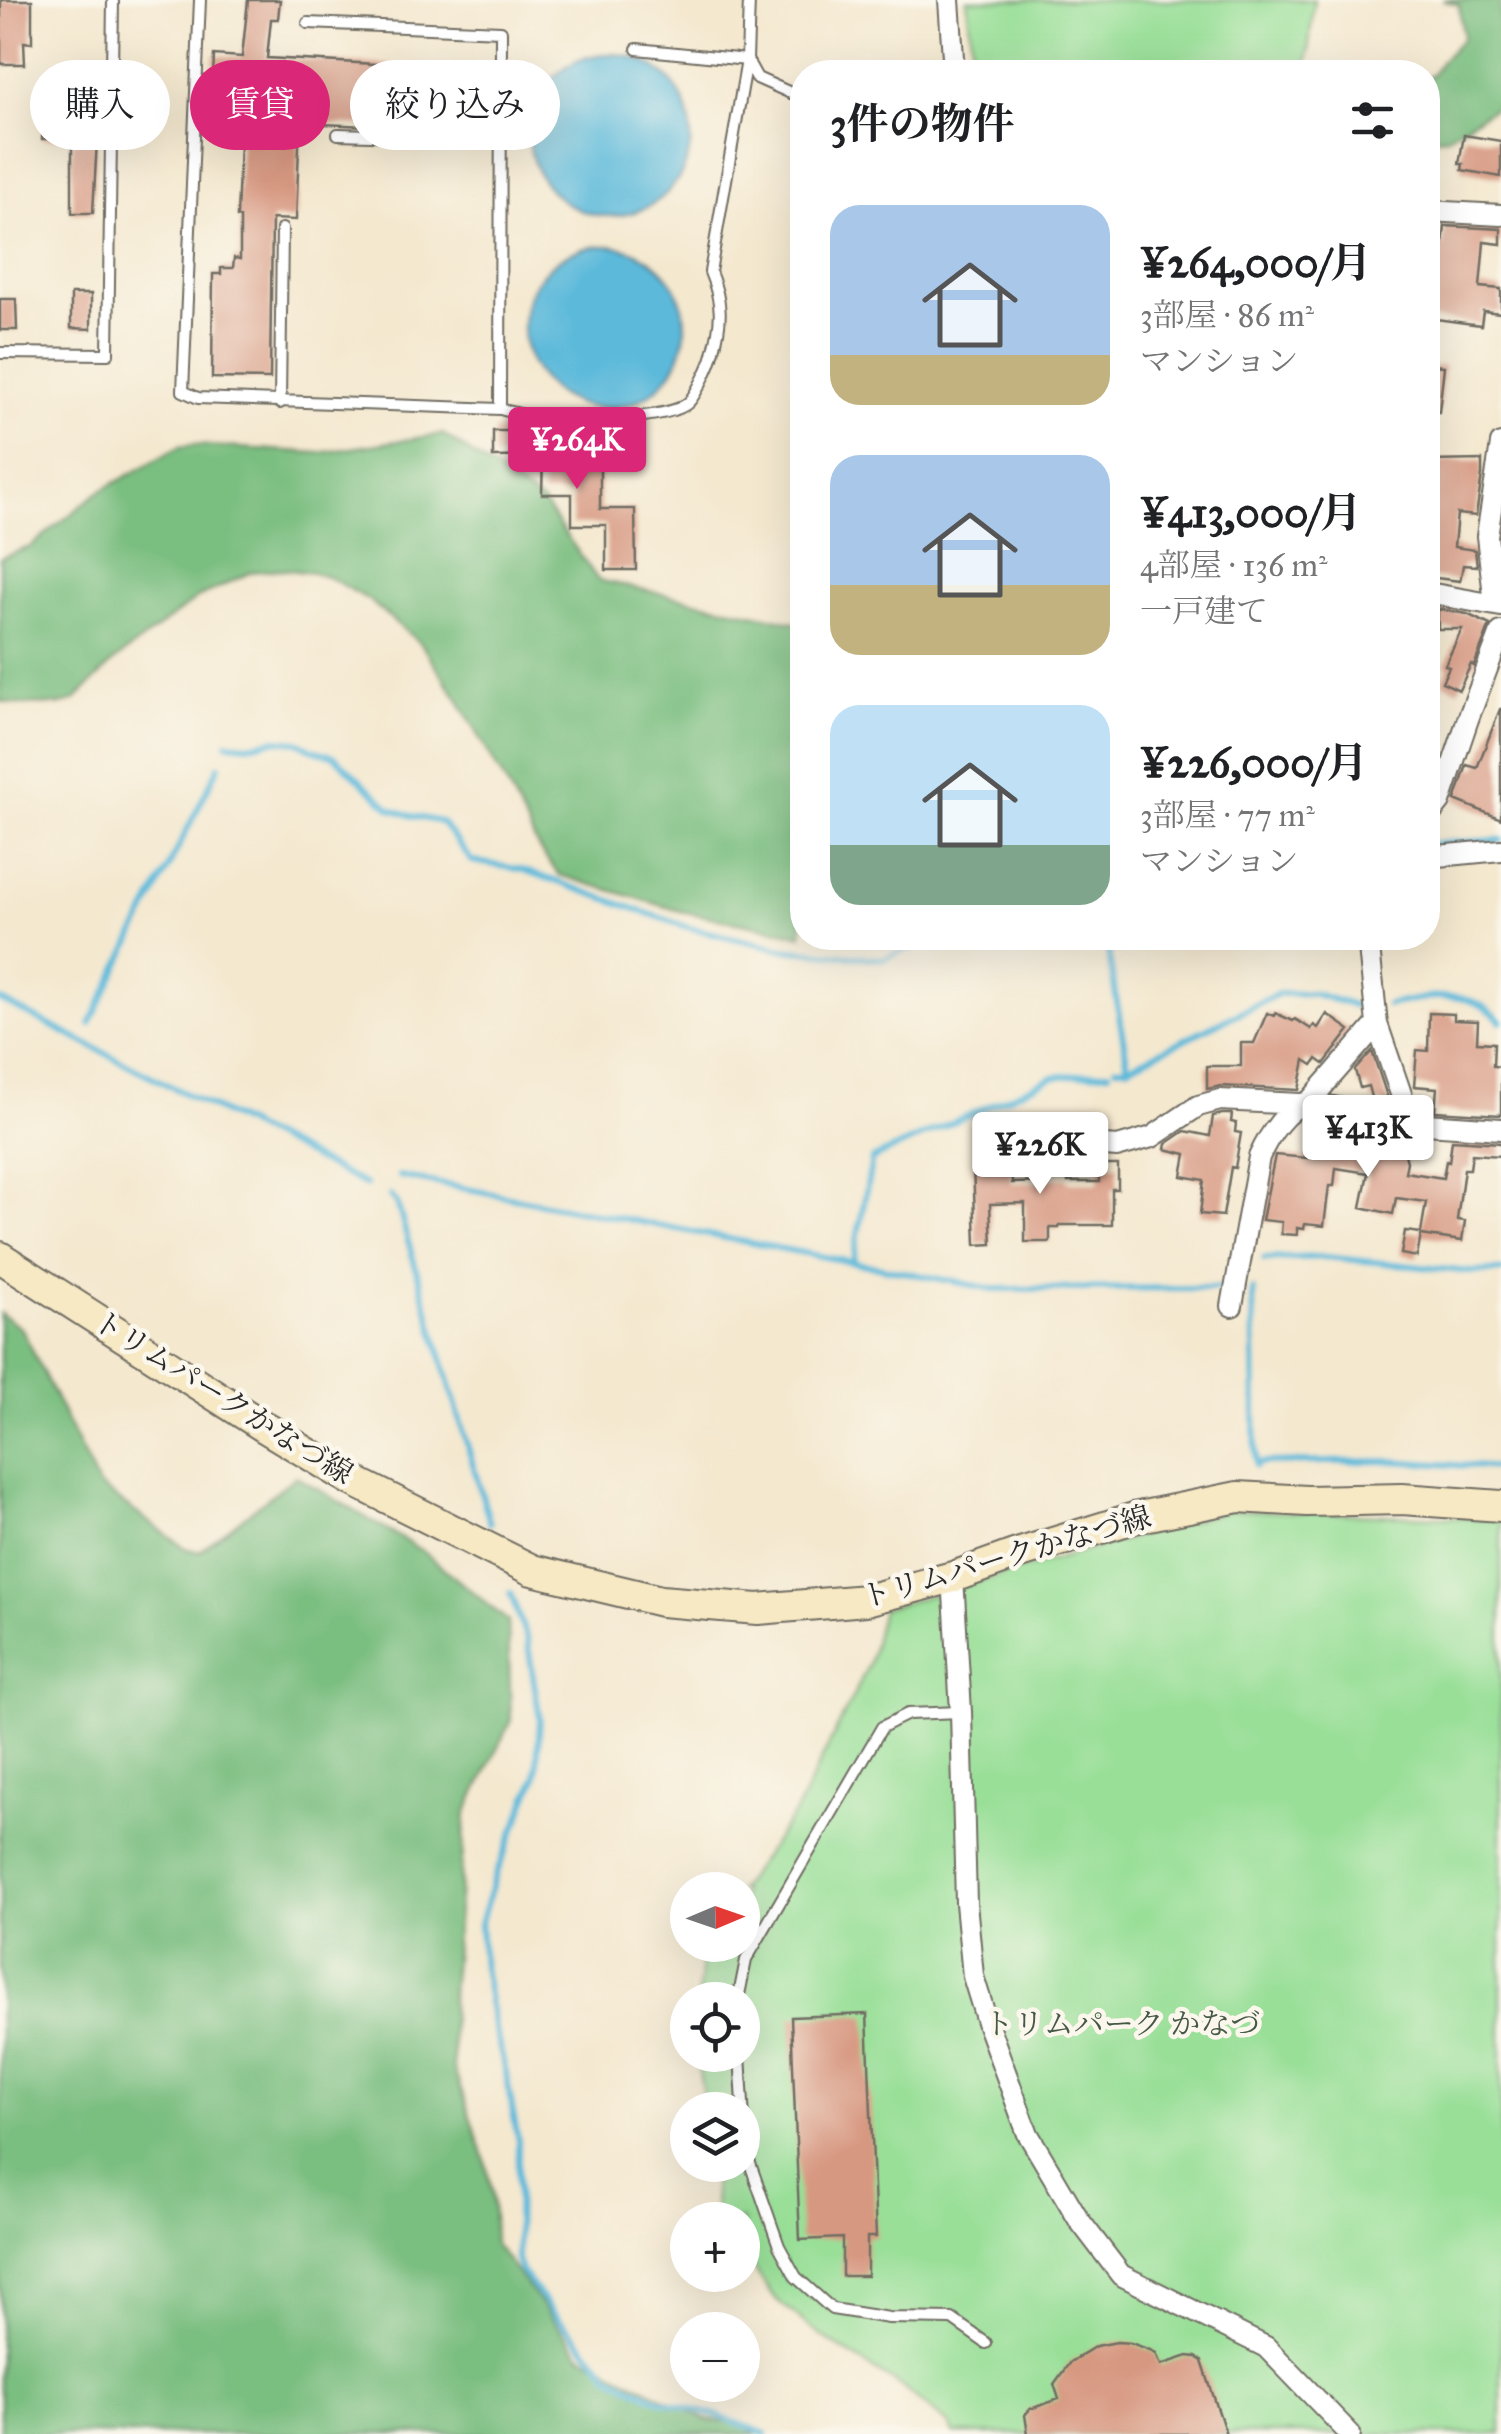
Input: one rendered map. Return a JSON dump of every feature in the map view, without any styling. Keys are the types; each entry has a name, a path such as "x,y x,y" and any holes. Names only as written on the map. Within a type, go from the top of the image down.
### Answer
{"main road":[{"name":"トリムパークかなづ線","path":"0,1256 350,1479 532,1570 661,1601 758,1609 866,1600 953,1577 1134,1518 1238,1497 1307,1501 1402,1499 1501,1506"}],"street":[{"path":"950,0 953,60"},
{"path":"1440,211 1501,214"},
{"path":"1440,595 1498,605 1487,536 1501,444"},
{"path":"1440,802 1501,632"},
{"path":"1440,856 1501,850"},
{"path":"1369,950 1377,1024 1411,1123"},
{"path":"1232,1306 1259,1157 1268,1137 1377,1024"},
{"path":"1024,1153 1081,1144 1117,1147 1152,1137 1198,1106 1220,1100 1304,1103 1411,1123 1501,1128"},
{"path":"953,1577 966,1903 974,1976 1028,2134 1079,2220 1121,2275 1266,2347 1350,2434"}],"lane":[{"path":"0,353 108,354 113,0"},
{"path":"200,0 183,391 198,398 500,409 538,418 590,420 659,414 687,404 711,363 721,325 717,290 710,272 747,60 749,0"},
{"path":"308,23 501,30 501,60"},
{"path":"638,50 747,60"},
{"path":"747,60 758,78 790,93"},
{"path":"338,134 350,134"},
{"path":"500,409 502,150"},
{"path":"280,403 282,229"},
{"path":"742,1982 746,1960 882,1727 908,1714 961,1712"},
{"path":"741,2072 746,2152 778,2246 796,2277 832,2309 889,2318 952,2319 986,2342"}],"green space":[{"path":"967,0 1314,0 1307,60 973,60"},
{"path":"1443,0 1501,0 1499,103 1440,137 1440,62 1463,38 1459,5"},
{"path":"443,434 543,503 598,580 790,621 790,933 680,911 559,875 539,849 458,699 421,644 370,601 330,578 313,573 281,569 251,572 197,598 113,662 75,700 60,705 0,701 0,558 30,547 97,493 179,447 319,453"},
{"path":"0,1313 22,1329 98,1485 185,1548 199,1552 296,1476 424,1552 508,1621 511,1720 466,1814 451,1994 453,2067 485,2160 492,2193 494,2243 580,2354 707,2420 741,2423 755,2434 0,2434"},
{"name":"トリムパーク かなづ","path":"1229,1510 1501,1519 1501,2434 954,2434 950,2425 905,2389 821,2336 772,2296 760,2277 760,2202 715,2202 713,2182 760,2182 760,2092 703,2092 699,2072 760,2072 760,1982 700,1982 701,1962 760,1962 760,1872 752,1872 795,1813 869,1664 882,1609"}],"water":[{"path":"594,56 626,56 655,68 677,90 689,119 689,151 677,180 655,202 626,214 594,214 565,202 543,180 531,151 560,150 560,72"},
{"path":"604,246 635,252 661,270 679,296 685,327 679,358 661,384 635,402 604,408 573,402 547,384 529,358 523,327 529,296 547,270 573,252"}],"building":[{"path":"1,0 32,0 32,43 24,42 25,64 1,64"},
{"path":"248,0 280,0 278,19 271,19 267,58 303,60 214,60 214,55 242,57"},
{"path":"330,61 350,63 350,125 330,124"},
{"path":"1464,135 1501,141 1501,177 1462,170 1463,164 1459,164"},
{"path":"72,150 96,150 93,213 72,213"},
{"path":"240,150 299,150 296,220 272,219 270,379 212,378 213,274 221,274 221,268 233,268 234,258 240,259"},
{"path":"1445,226 1501,229 1501,244 1484,242 1480,287 1501,289 1501,313 1483,311 1481,325 1440,320 1440,245"},
{"path":"71,294 91,294 91,329 71,328"},
{"path":"0,299 16,299 17,330 0,330"},
{"path":"1440,366 1444,366 1440,403"},
{"path":"493,431 530,431 530,441 564,441 564,457 600,457 600,509 635,509 636,570 606,570 606,525 572,525 572,494 542,494 543,456 493,457"},
{"path":"1482,460 1476,516 1457,514 1454,547 1475,550 1477,566 1463,565 1460,581 1440,578 1440,461"},
{"path":"1440,609 1467,614 1490,625 1474,666 1471,664 1459,690 1442,682 1449,667 1445,665 1462,629 1440,629"},
{"path":"1500,709 1501,819 1455,800 1467,765 1477,768"},
{"path":"1267,1013 1295,1019 1311,1029 1314,1025 1318,1028 1327,1014 1350,1030 1324,1064 1317,1059 1313,1065 1305,1060 1299,1090 1221,1086 1207,1089 1207,1066 1241,1066 1241,1043 1254,1043"},
{"path":"1429,1013 1454,1014 1454,1020 1478,1021 1477,1042 1494,1043 1493,1066 1501,1067 1501,1115 1435,1111 1437,1088 1414,1086 1417,1050 1428,1051"},
{"path":"1372,1051 1390,1105 1372,1101 1368,1086 1360,1088 1355,1070"},
{"path":"1232,1114 1235,1132 1241,1133 1235,1168 1231,1167 1223,1216 1200,1214 1204,1180 1182,1176 1186,1154 1165,1149 1166,1144 1185,1131 1210,1136 1213,1116"},
{"path":"1311,1117 1400,1135 1407,1162 1405,1172 1443,1178 1452,1140 1501,1143 1501,1156 1472,1154 1470,1169 1464,1169 1457,1220 1465,1221 1462,1241 1421,1235 1417,1257 1401,1254 1405,1231 1421,1233 1426,1202 1396,1198 1393,1214 1361,1207 1368,1173 1336,1168 1334,1186 1329,1186 1324,1226 1305,1224 1304,1229 1297,1228 1297,1235 1281,1234 1282,1222 1262,1220 1275,1155 1307,1158"},
{"path":"1009,1130 1014,1144 1010,1148 1012,1183 1068,1178 1068,1182 1099,1182 1099,1165 1118,1165 1118,1189 1112,1189 1112,1225 1059,1225 1050,1228 1050,1242 1025,1242 1025,1203 990,1204 992,1244 976,1245 973,1164 999,1163 990,1137"},
{"path":"867,2014 876,2237 867,2237 867,2276 842,2276 842,2238 800,2240 791,2017"},
{"path":"1117,2342 1156,2353 1161,2365 1188,2356 1202,2361 1226,2434 1028,2434 1025,2415 1030,2409 1059,2399 1054,2384 1070,2362 1096,2346"}],"waterway":[{"path":"227,743 298,742 334,756 391,809 441,822 472,861 523,870 690,928 790,950"},
{"path":"90,1024 219,766"},
{"path":"1440,843 1500,840"},
{"path":"792,950 883,959 905,950"},
{"path":"1108,950 1128,1067 1116,1067"},
{"path":"1128,1067 1278,994 1311,993 1355,1006"},
{"path":"1387,1005 1433,997 1462,998 1475,1002 1501,1021"},
{"path":"0,1000 366,1185"},
{"path":"853,1262 872,1159 1052,1077 1109,1072"},
{"path":"399,1176 993,1289 1217,1288"},
{"path":"390,1196 397,1203 490,1523"},
{"path":"1264,1259 1326,1257 1471,1272 1501,1271"},
{"path":"1253,1290 1256,1466"},
{"path":"1261,1463 1391,1461 1501,1468"},
{"path":"510,1593 527,1639 540,1719 536,1777 480,1924 483,1967 518,2141 517,2260 554,2314 612,2377 661,2401 766,2434"}]}
